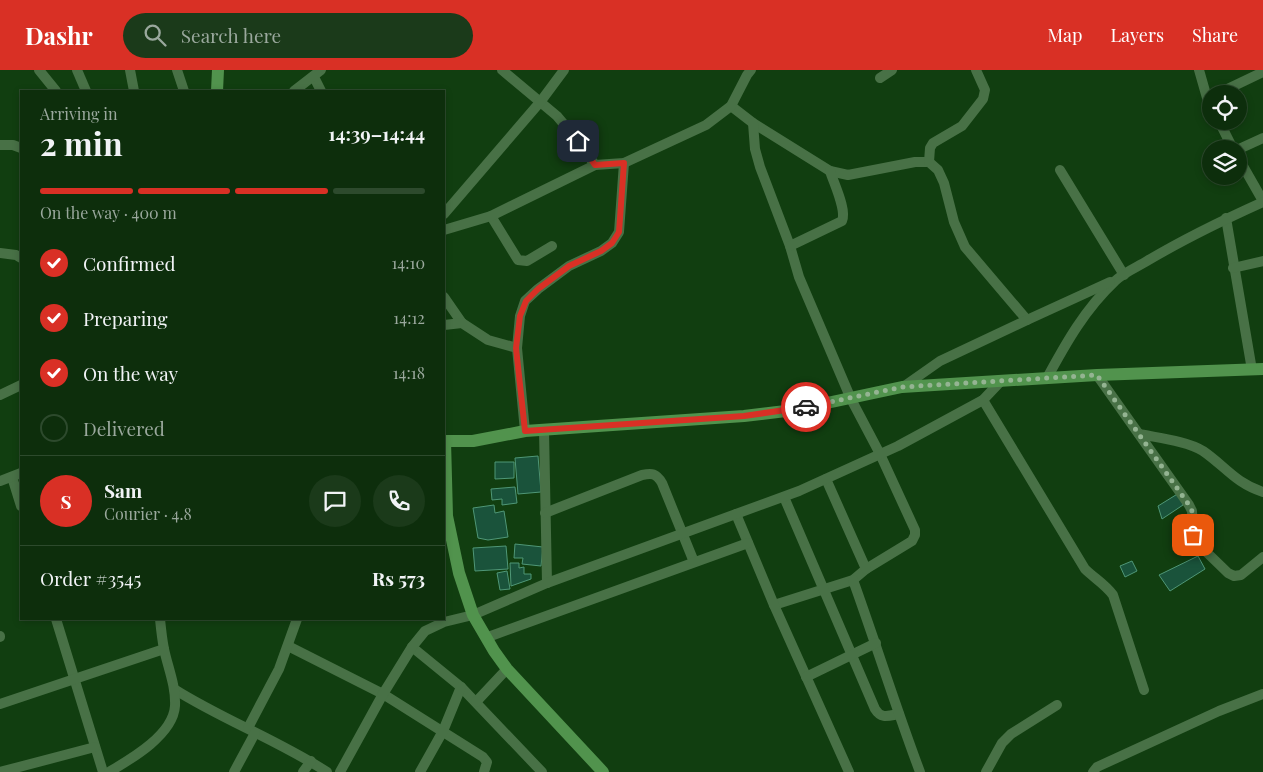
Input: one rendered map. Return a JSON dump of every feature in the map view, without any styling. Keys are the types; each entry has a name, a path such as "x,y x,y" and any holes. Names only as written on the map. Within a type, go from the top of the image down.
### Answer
{"street":[{"path":"39,70 55,90"},
{"path":"77,70 86,90"},
{"path":"130,70 134,90"},
{"path":"177,70 184,90"},
{"path":"217,90 218,70"},
{"path":"502,70 540,100 562,122 595,165"},
{"path":"445,213 564,70"},
{"path":"445,230 491,216 595,165 624,163 706,125 731,106 751,70"},
{"path":"880,78 892,70"},
{"path":"929,162 932,143 962,126 983,99 985,90 976,70"},
{"path":"1199,70 1204,85"},
{"path":"1236,85 1263,72"},
{"path":"295,90 318,74 321,90"},
{"path":"731,106 753,123 830,171 848,174 915,162 929,162 938,170 944,183 954,222 964,247 1026,320"},
{"path":"753,123 755,149 760,167 790,246 799,277 851,399 880,454 915,530 912,541 866,569 853,580 774,605"},
{"path":"1247,145 1263,138"},
{"path":"0,145 13,145 20,148"},
{"path":"525,431 516,348 520,316 526,301 538,289 569,266 601,251 612,243 619,232 624,163"},
{"path":"1060,170 1120,277"},
{"path":"790,246 842,221 844,216 842,205 830,171"},
{"path":"902,387 940,361 1120,277 1226,218 1263,202 1247,173"},
{"path":"491,216 518,260 527,261 552,246"},
{"path":"595,769 507,669 473,615 459,573 445,517 445,441 473,441 525,431 744,416 794,410 902,387 1097,375 1258,370 1233,268 1226,218"},
{"path":"0,253 20,257"},
{"path":"1233,268 1263,261"},
{"path":"1047,378 1083,315 1120,277"},
{"path":"445,298 462,322 488,340 516,348"},
{"path":"445,325 462,322"},
{"path":"1097,375 1189,505 1192,511 1193,535 1201,547 1228,573 1234,576 1241,576 1263,556"},
{"path":"340,772 383,694 412,647 425,631 444,622 473,615 547,583 784,497 826,479 880,454 983,400 1000,382"},
{"path":"0,395 20,385"},
{"path":"983,400 1085,569 1113,595 1144,690"},
{"path":"544,430 547,583"},
{"path":"1139,434 1187,444 1201,450 1236,479 1247,486 1263,492"},
{"path":"546,513 642,474 652,473 662,483 694,562"},
{"path":"0,481 17,475 20,498"},
{"path":"826,479 866,569"},
{"path":"784,497 878,714 884,717 899,714"},
{"path":"736,514 774,605 849,772"},
{"path":"488,638 748,543"},
{"path":"853,580 920,772"},
{"path":"56,620 103,772"},
{"path":"109,772 134,757 160,735 175,708 174,689 164,649 160,620"},
{"path":"234,772 279,669 297,620"},
{"path":"425,620 431,628"},
{"path":"806,677 876,643"},
{"path":"288,646 383,694 443,731 483,757 487,762 484,772"},
{"path":"412,647 461,687 542,772"},
{"path":"0,704 164,649"},
{"path":"476,702 507,669"},
{"path":"420,772 443,731 461,687"},
{"path":"174,689 202,707 310,761 327,772"},
{"path":"1093,772 1097,766 1219,711 1263,694"},
{"path":"986,772 1002,743 1010,734 1057,705"},
{"path":"0,772 95,747"},
{"path":"303,772 310,761"}],"building":[{"path":"538,456 541,492 518,494 515,458"},
{"path":"495,462 514,462 514,478 495,479"},
{"path":"515,487 517,503 502,505 502,499 492,500 491,489"},
{"path":"1179,493 1183,505 1162,519 1158,506"},
{"path":"494,505 495,513 504,511 508,537 488,540 478,538 473,508"},
{"path":"515,544 543,547 541,566 522,564 523,558 514,558"},
{"path":"506,546 508,569 475,571 473,548"},
{"path":"1198,556 1205,569 1170,591 1159,575"},
{"path":"1132,561 1137,571 1125,577 1120,566"},
{"path":"510,563 519,563 519,568 524,567 524,574 531,574 531,579 511,586"},
{"path":"507,571 510,589 500,590 497,573"}],"way so far":[{"path":"806,407 902,387 976,384 1097,375 1189,505 1193,518 1193,535"}],"route":[{"path":"578,141 595,165 624,163 619,232 612,243 601,251 569,266 538,289 526,301 520,316 516,348 525,431 744,416 806,407"}]}
